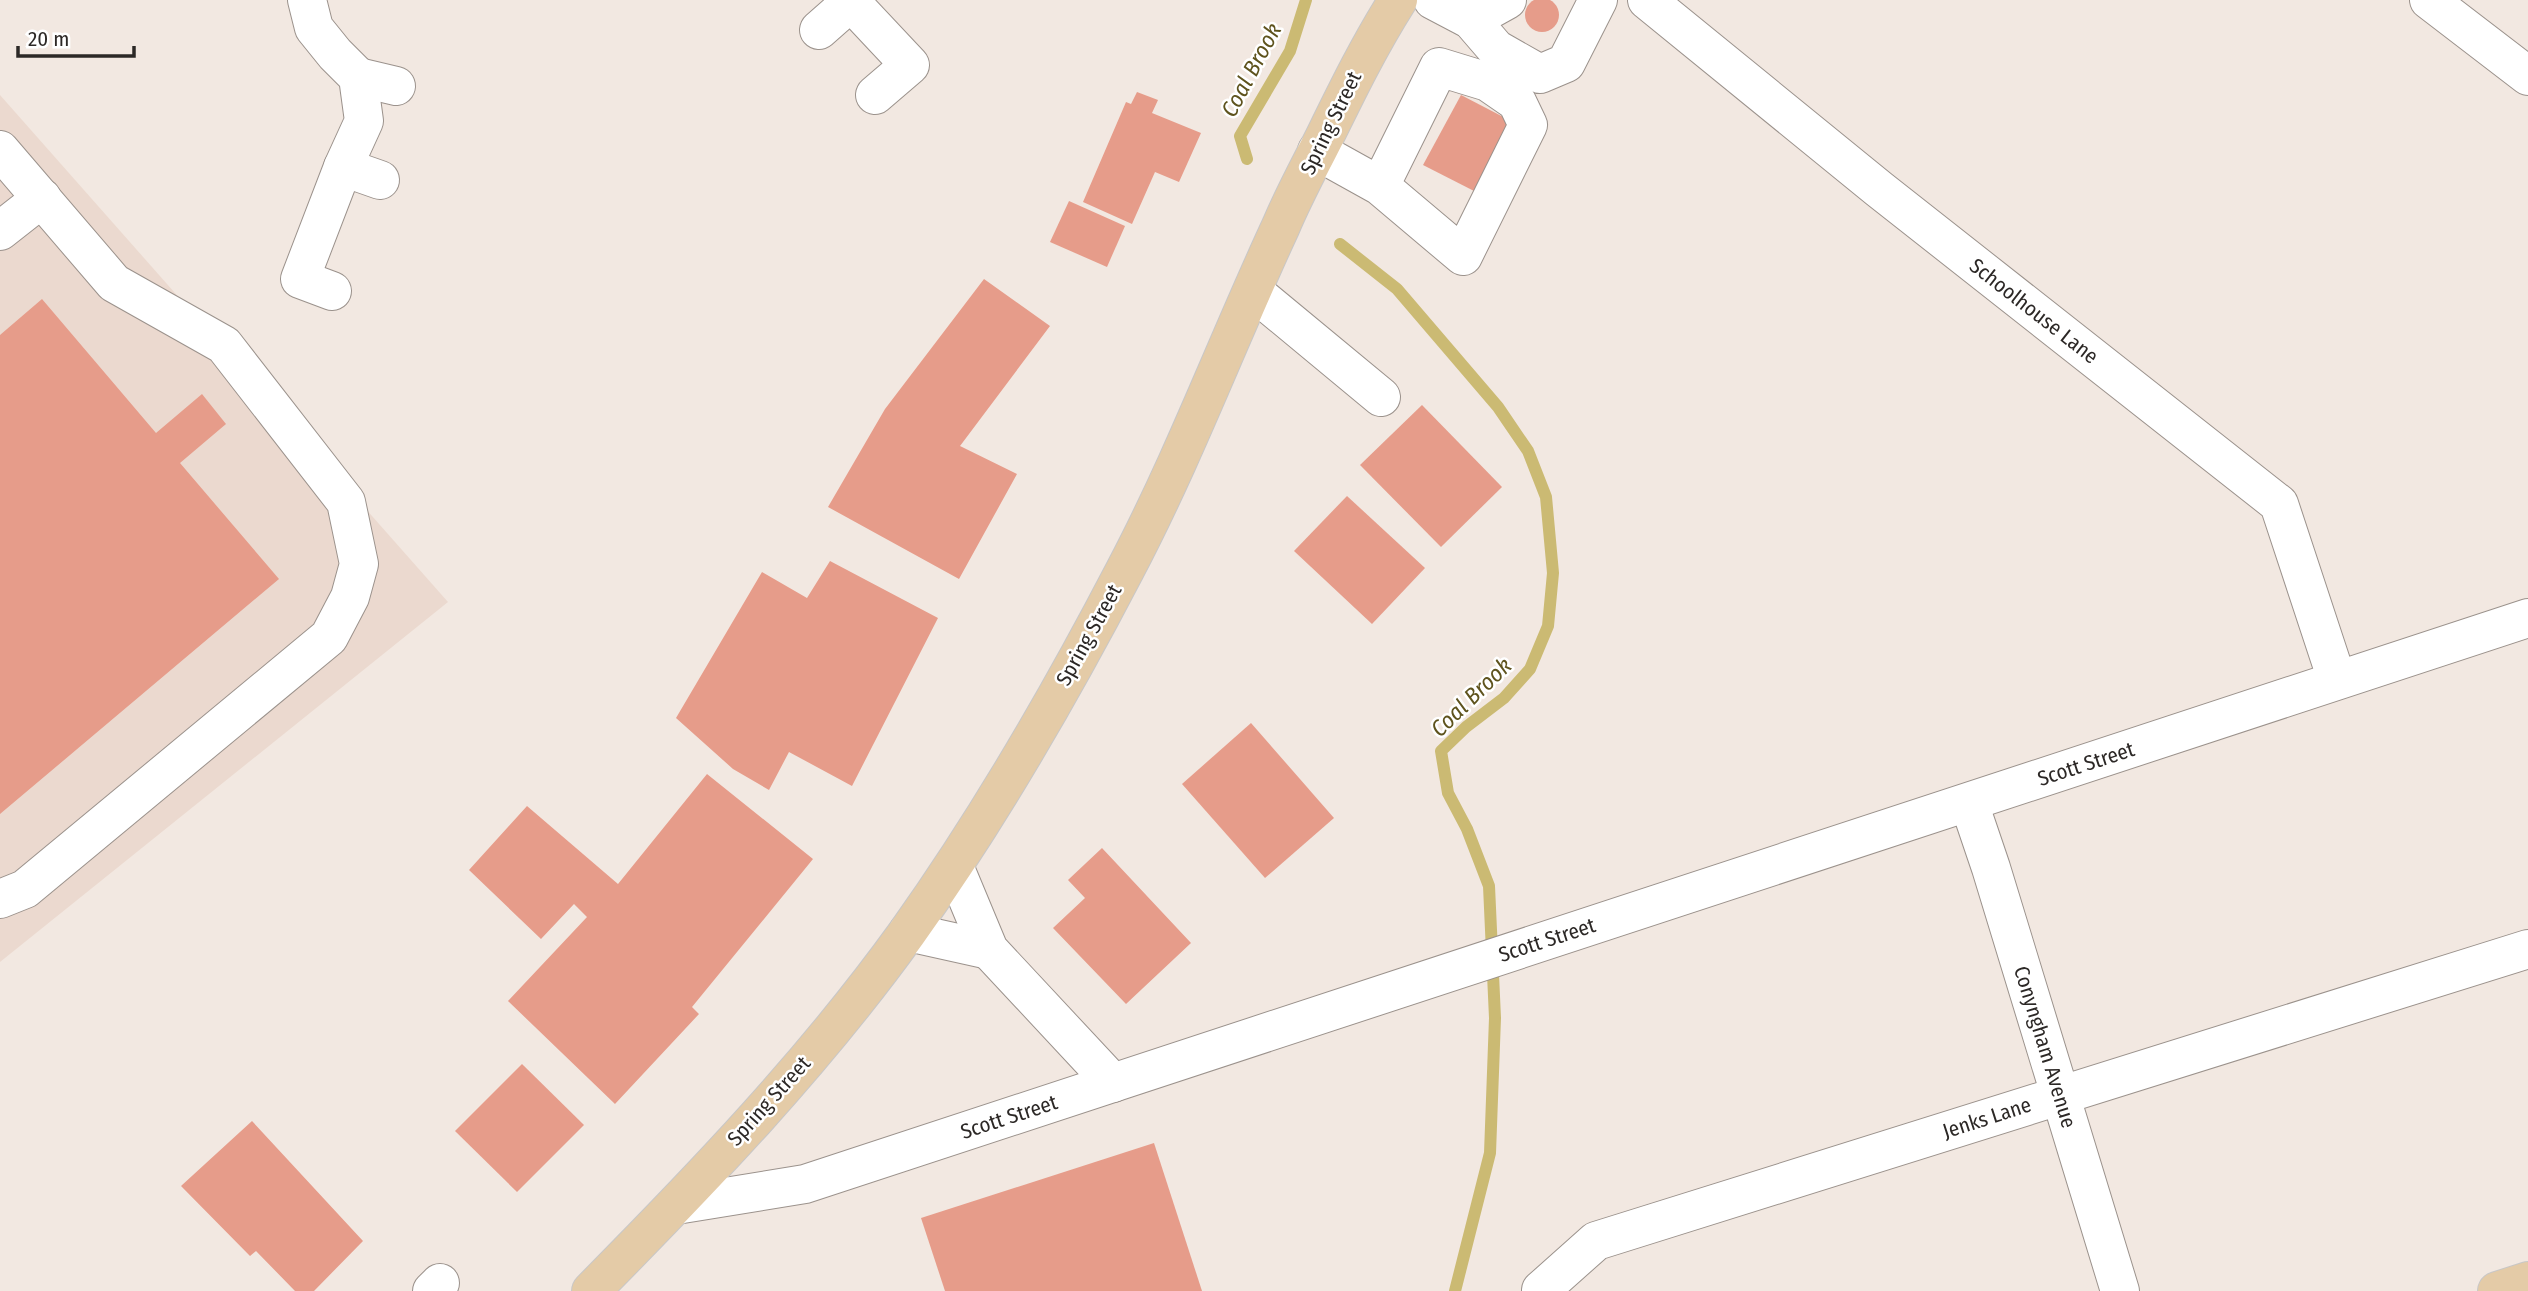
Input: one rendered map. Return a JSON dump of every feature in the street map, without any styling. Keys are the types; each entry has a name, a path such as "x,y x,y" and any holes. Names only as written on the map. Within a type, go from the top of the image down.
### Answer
{"main road":[{"name":"Spring Street","path":"676,1205 826,1037 908,932 954,866 1052,703 1126,568 1205,402 1281,224 1371,42 1398,0"},
{"path":"591,1291 676,1205"},
{"path":"2497,1291 2528,1281"}],"street":[{"path":"307,0 314,27 358,77 396,86"},
{"path":"1433,0 1471,20 1496,49 1540,74 1566,63 1596,1"},
{"path":"1471,20 1507,0"},
{"name":"Schoolhouse Lane","path":"1647,0 1879,189 2278,504 2337,680"},
{"path":"2429,0 2528,76"},
{"path":"818,30 851,1 910,65 875,95"},
{"path":"1310,167 1380,186 1463,256 1528,125 1517,102 1488,82 1439,67 1380,186"},
{"path":"332,291 300,279 364,121 358,77"},
{"path":"0,150 114,283 224,345 346,502 359,564 350,597 330,637 25,889 0,899"},
{"path":"344,167 380,180"},
{"path":"0,231 42,198"},
{"path":"1253,291 1381,397"},
{"name":"Scott Street","path":"676,1205 804,1184 2528,618"},
{"name":"Conyngham Avenue","path":"1969,803 2120,1291"},
{"path":"954,866 989,950 1113,1083"},
{"path":"908,932 989,950"},
{"name":"Jenks Lane","path":"1541,1290 1596,1241 2528,948"}],"shaded area":[{"path":"0,95 448,602 0,962"}],"building":[{"path":"1542,-2 1554,3 1559,15 1554,27 1542,32 1530,27 1525,15 1530,3"},
{"path":"1137,92 1158,100 1152,113 1201,133 1179,182 1155,172 1132,224 1083,202 1126,102 1131,104"},
{"path":"1461,95 1513,122 1476,192 1423,165"},
{"path":"1069,201 1125,226 1107,267 1050,242"},
{"path":"984,279 1050,326 960,446 1017,474 959,579 828,507 885,409"},
{"path":"42,299 156,433 202,394 226,424 180,463 279,579 0,814 0,335"},
{"path":"1422,405 1502,487 1441,547 1360,465"},
{"path":"1347,496 1425,568 1372,624 1294,551"},
{"path":"830,561 938,618 852,786 789,752 769,790 733,769 676,718 762,572 807,598"},
{"path":"1251,723 1334,818 1265,878 1182,784"},
{"path":"707,774 813,859 692,1007 699,1014 615,1104 508,1001 587,917 574,904 541,939 469,870 527,806 618,884"},
{"path":"1102,848 1191,943 1126,1004 1053,928 1085,898 1068,880"},
{"path":"522,1064 584,1125 517,1192 455,1131"},
{"path":"252,1121 363,1241 314,1291 295,1291 256,1251 250,1256 181,1186"},
{"path":"1154,1143 1202,1291 945,1291 921,1218"}],"waterway":[{"name":"Coal Brook","path":"1247,159 1240,136 1290,51 1306,0"},
{"name":"Coal Brook","path":"1340,244 1397,289 1498,407 1528,451 1546,497 1553,573 1548,626 1530,669 1504,698 1466,727 1441,751 1448,793 1467,829 1489,886 1495,1018 1490,1153 1455,1291"}]}
